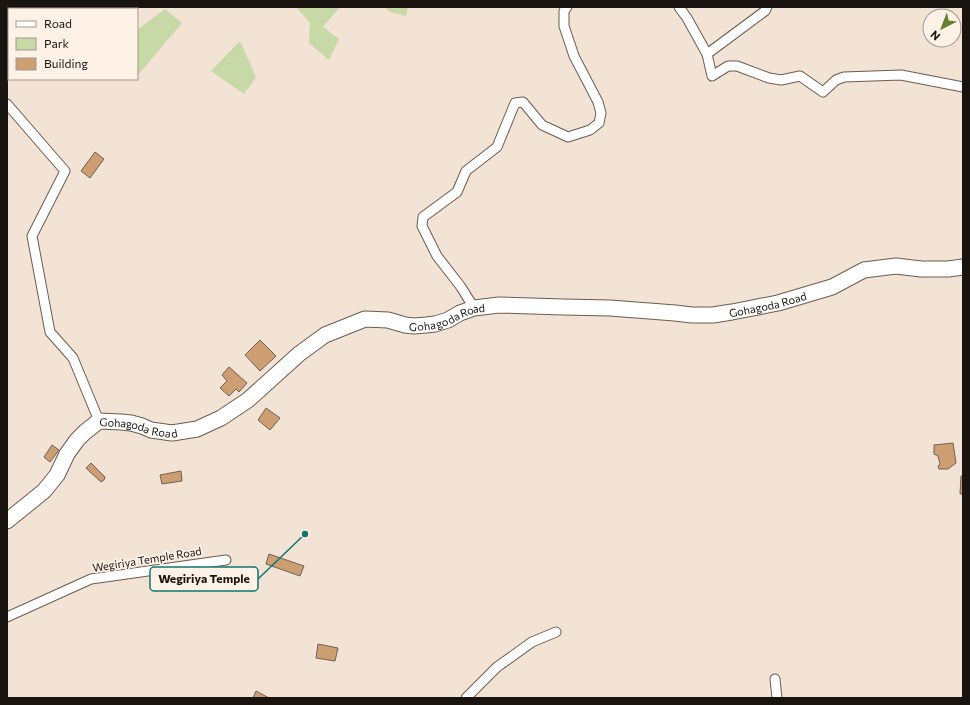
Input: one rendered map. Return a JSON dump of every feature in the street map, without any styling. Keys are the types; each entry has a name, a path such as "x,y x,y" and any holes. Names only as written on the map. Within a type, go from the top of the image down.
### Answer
{"main road":[{"name":"Gohagoda Road","path":"7,521 44,491 57,475 67,454 77,440 99,422 110,421 131,423 152,430 172,433 197,429 222,418 248,400 299,354 325,335 365,319 388,320 414,326 426,325 448,320 460,313 474,308 500,305 563,308 610,308 692,315 713,315 778,303 826,289 864,270 896,266 921,269 948,269 963,267"}],"street":[{"path":"474,308 437,256 422,226 423,217 457,192 466,171 497,147 515,103 523,102 542,125 568,137 590,130 599,124 601,113 598,102 574,56 564,26 564,11 567,7"},
{"path":"679,7 687,18 707,54 712,76 728,66 737,66 769,78 781,80 800,76 823,92 836,80 844,77 901,75 963,87"},
{"path":"707,54 765,11 767,7"},
{"path":"7,104 64,171 32,236 50,332 73,358 99,422"},
{"name":"Wegiriya Temple Road","path":"7,617 91,579 226,560"},
{"path":"466,698 497,667 532,642 556,632"},
{"path":"775,679 777,698"}],"green space":[{"path":"296,7 340,7 323,27 339,39 329,60 309,43 310,23"},
{"path":"383,7 408,7 406,16 391,12"},
{"path":"165,9 182,23 138,75 138,29"},
{"path":"240,41 256,77 244,94 211,71"}],"building":[{"path":"95,152 104,159 90,178 81,171"},
{"path":"260,340 276,356 260,371 245,355"},
{"path":"229,367 247,383 239,392 236,389 229,396 220,388 227,381 222,375"},
{"path":"266,408 280,418 270,430 258,420"},
{"path":"953,443 956,463 948,469 939,469 938,466 940,464 938,456 934,454 934,445"},
{"path":"52,445 59,450 50,462 44,457"},
{"path":"91,463 105,477 101,482 86,468"},
{"path":"181,471 182,481 162,484 160,475"},
{"path":"961,476 963,476 963,494 960,494"},
{"path":"269,554 304,566 300,576 266,564"},
{"path":"318,644 338,648 335,661 316,658"},
{"path":"256,691 269,698 253,698"}],"place":[{"name":"Wegiriya Temple","path":"305,534"}]}
